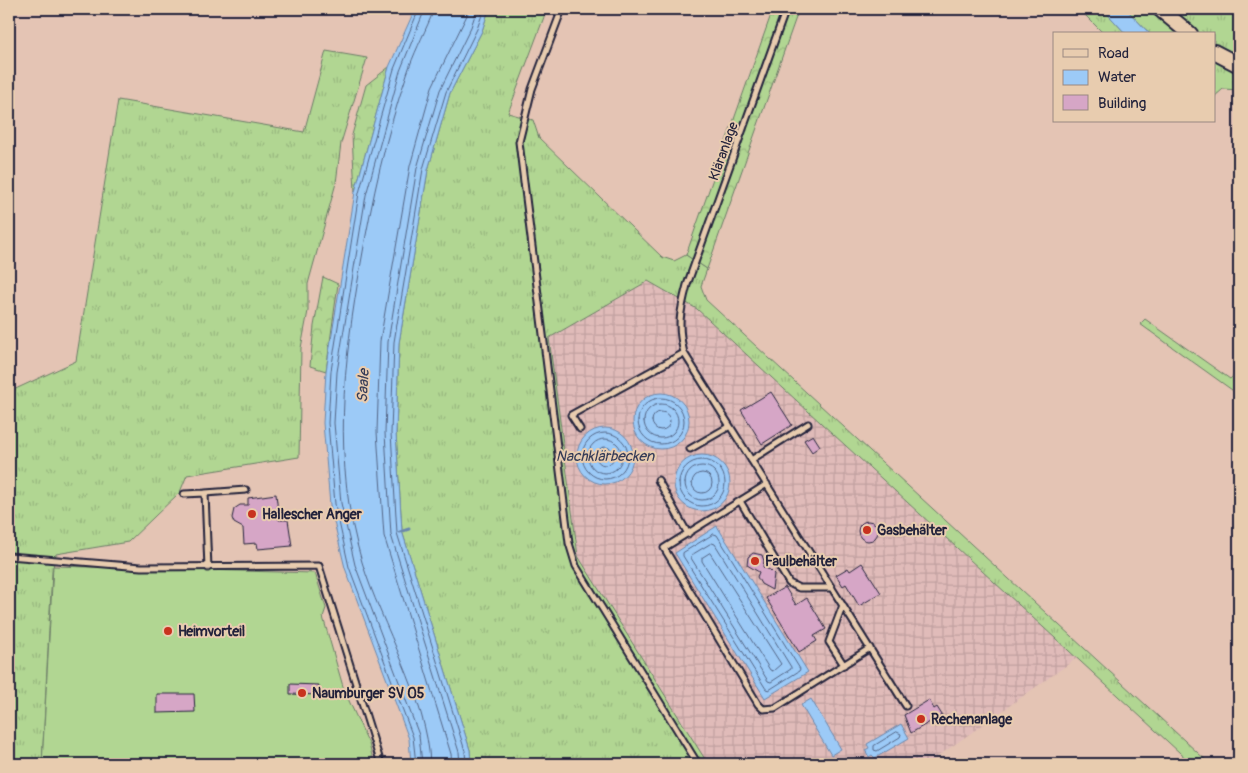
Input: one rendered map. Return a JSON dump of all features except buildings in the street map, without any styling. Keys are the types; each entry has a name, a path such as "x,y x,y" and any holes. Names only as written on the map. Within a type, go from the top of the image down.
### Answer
{"street":[{"path":"1160,9 1188,32"},
{"path":"1216,53 1239,65"}],"lane":[{"path":"562,9 532,89 519,142 569,543 576,566 698,764"},
{"name":"Kläranlage","path":"684,353 678,320 683,301 786,9"},
{"path":"580,429 571,415 684,353 906,706"},
{"path":"751,460 808,424"},
{"path":"690,449 730,426"},
{"path":"658,480 688,534"},
{"path":"767,484 664,548 763,708 775,708 870,648"},
{"path":"184,494 246,490"},
{"path":"205,493 208,568"},
{"path":"740,501 789,583 800,588 832,588"},
{"path":"9,556 131,566 208,568 319,566 381,764"},
{"path":"843,605 829,642 844,665"}],"shaded area":[{"path":"648,281 697,309 1077,658 927,764 708,764 578,556 549,338"}],"green space":[{"path":"489,9 547,9 508,113 533,120 539,138 662,257 674,261 686,255 707,269 701,286 706,300 1210,764 1192,764 697,309 648,281 549,338 578,556 708,764 471,764 470,750 402,531 396,433 399,343 428,170 450,93 482,31"},
{"path":"773,9 799,9 707,269 686,255"},
{"path":"1079,9 1103,9 1124,32 1102,32"},
{"path":"1126,9 1239,9 1239,90 1223,89 1216,95 1216,32 1148,32"},
{"path":"326,51 367,58 341,143 336,183 308,284 308,311 301,348 299,457 187,475 180,492 128,542 56,554 52,572 42,764 9,764 9,392 76,361 118,100 304,132"},
{"path":"389,67 355,192 352,135 366,85"},
{"path":"323,277 338,284 326,371 310,366 314,326"},
{"path":"1145,319 1230,379 1239,371 1239,395 1140,324"},
{"path":"53,566 315,573 326,608 323,617 344,690 369,744 374,764 42,764"}],"water":[{"name":"Saale","path":"415,9 489,9 482,31 450,93 428,170 399,343 396,433 402,531 470,750 471,764 411,764 409,739 345,568 330,505 323,423 326,371 355,192 389,67"},
{"path":"1103,9 1126,9 1148,32 1124,32"},
{"name":"Nachklärbecken","path":"655,393 667,393 681,401 689,415 687,432 681,441 667,449 655,449 645,444 638,437 633,427 633,415 638,405 645,398"},
{"name":"Nachklärbecken","path":"599,428 611,428 625,436 633,450 631,467 625,476 611,484 599,484 589,479 582,472 577,462 577,450 582,440 589,433"},
{"path":"696,455 708,455 718,459 726,467 730,483 726,499 718,507 708,511 696,511 686,507 678,499 674,489 674,477 678,467 686,459"},
{"path":"717,526 808,672 765,698 675,553"},
{"path":"811,699 841,749 831,755 801,705"},
{"path":"901,724 909,738 875,758 872,755 869,757 865,750 869,748 867,744"}],"waterway":[{"path":"400,532 409,529"}],"place":[{"name":"Hallescher Anger","path":"252,514"},
{"name":"Gasbehälter","path":"867,530"},
{"name":"Faulbehälter","path":"755,561"},
{"name":"Heimvorteil","path":"168,631"},
{"name":"Naumburger SV 05","path":"302,693"},
{"name":"Rechenanlage","path":"921,719"}]}
